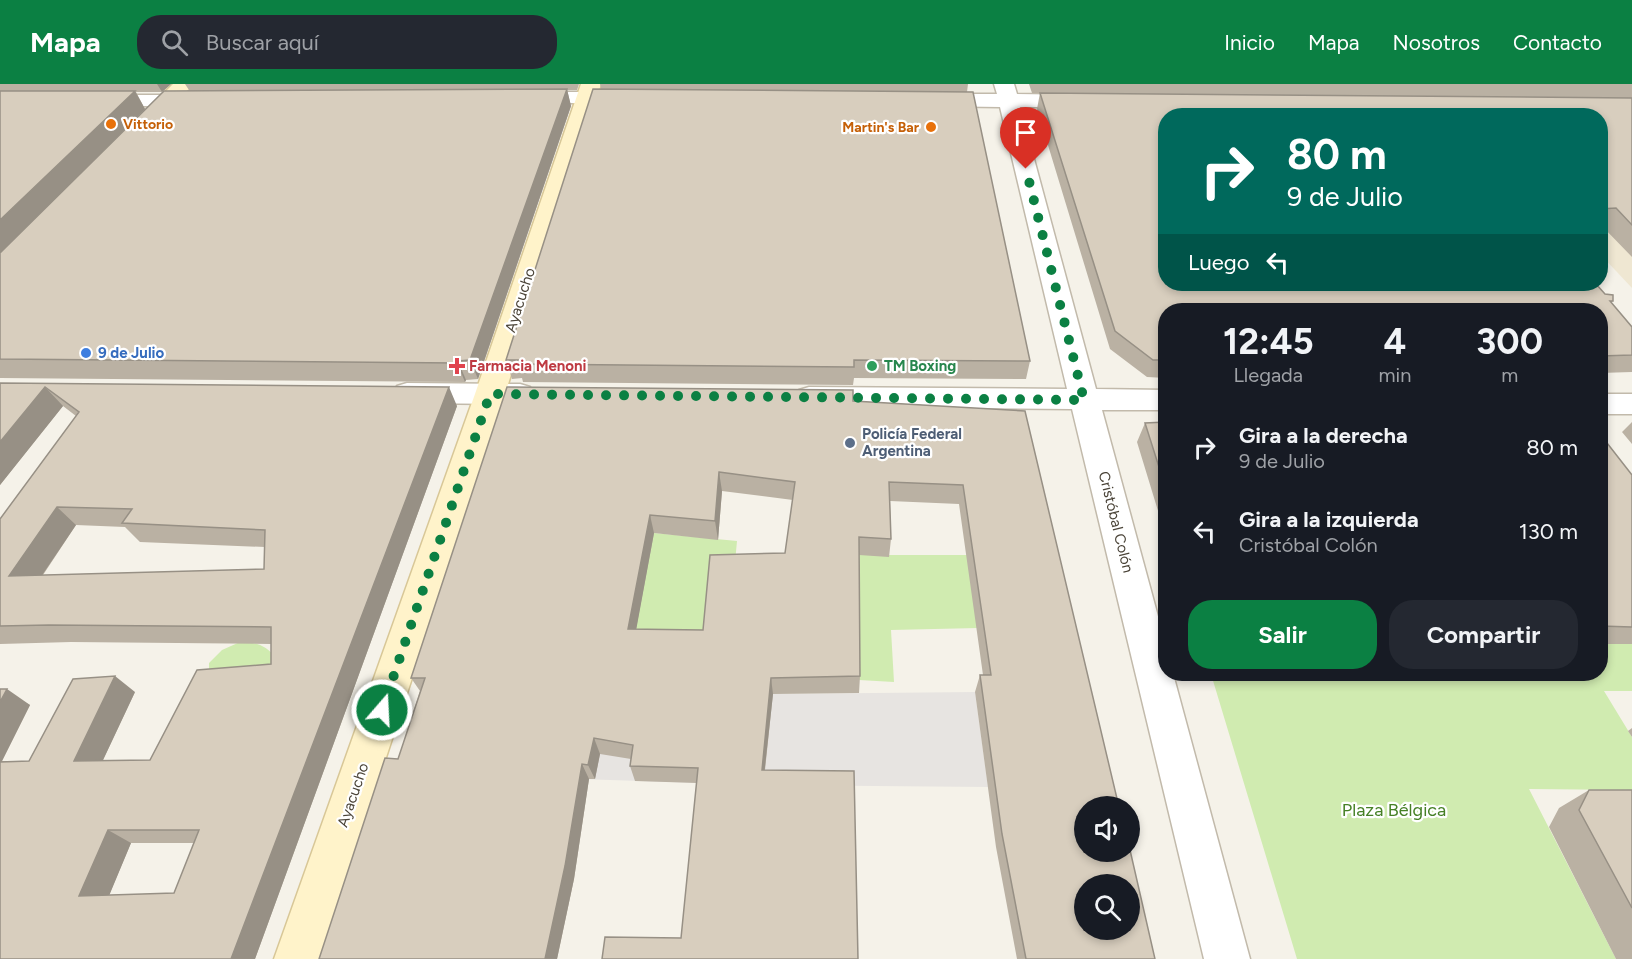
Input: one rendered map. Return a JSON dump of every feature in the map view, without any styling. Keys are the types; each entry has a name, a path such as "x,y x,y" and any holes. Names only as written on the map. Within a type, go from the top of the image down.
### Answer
{"main road":[{"path":"133,135 184,84"},
{"name":"Ayacucho","path":"297,959 490,394 589,91"}],"street":[{"path":"502,98 589,91 645,98"},
{"path":"914,100 1006,92 1104,101"},
{"name":"Cristóbal Colón","path":"1006,92 1227,959"},
{"path":"71,101 215,101"},
{"path":"382,393 549,394"},
{"path":"787,397 1158,400"},
{"path":"1608,404 1632,404"}],"shaded area":[{"path":"1608,179 1632,179 1632,288 1608,262"},
{"path":"975,692 988,787 763,785 518,777 773,694"}],"green space":[{"path":"654,533 737,541 734,573 706,647 598,646"},
{"path":"857,555 967,555 978,628 891,630 894,682 859,680"},
{"path":"240,642 260,645 268,650 276,658 270,671 209,680 209,663 222,650"},
{"name":"Plaza Bélgica","path":"1608,644 1632,644 1632,691 1604,691 1632,737 1632,790 1529,789 1616,959 1297,959 1213,681 1608,681"}],"building":[{"path":"567,89 470,360 457,363 0,359 0,253 164,91"},
{"path":"593,89 973,92 1030,361 854,360 854,367 517,364 518,360 506,360"},
{"path":"0,91 135,91 0,220"},
{"path":"1040,93 1632,98 1632,225 1616,208 1608,208 1608,108 1158,108 1158,291 1602,291 1605,294 1613,295 1613,301 1610,301 1632,327 1632,355 1608,356 1608,303 1158,303 1158,360 1153,360 1115,331"},
{"path":"0,383 449,387 231,959 0,959 0,762 29,761 73,679 115,676 74,761 150,760 197,670 271,664 271,627 0,626 0,519 79,412 45,387 0,442","holes":["57,507 132,509 122,523 265,530 264,569 9,576","108,830 199,830 174,893 79,896"]},
{"path":"507,387 853,390 853,401 1025,411 1116,796 1074,796 1074,862 1133,862 1136,874 1074,874 1074,940 1140,940 1140,894 1155,959 1026,959 1002,834 980,675 991,675 963,485 889,482 891,539 859,537 860,676 771,678 762,770 854,771 858,959 602,959 605,937 681,938 698,768 630,766 633,745 594,738 588,765 582,764 565,866 545,959 319,959 385,758 398,759 425,678 411,678","holes":["719,472 795,482 785,553 710,555 703,630 628,629 650,515 715,521"]},
{"path":"1158,422 1158,464 1145,423"},
{"path":"1608,444 1632,475 1632,627 1608,626"},
{"path":"0,689 7,689 0,702"},
{"path":"1589,790 1632,790 1632,908 1579,810"}],"place":[{"name":"Vittorio","path":"111,124"},
{"name":"Martin's Bar","path":"931,127"},
{"name":"9 de Julio","path":"86,353"},
{"name":"Farmacia Menoni","path":"457,366"},
{"name":"TM Boxing","path":"872,366"},
{"name":"Policía Federal Argentina","path":"850,443"}],"route":[{"path":"382,710 490,394 1084,400 1026,169"}]}
